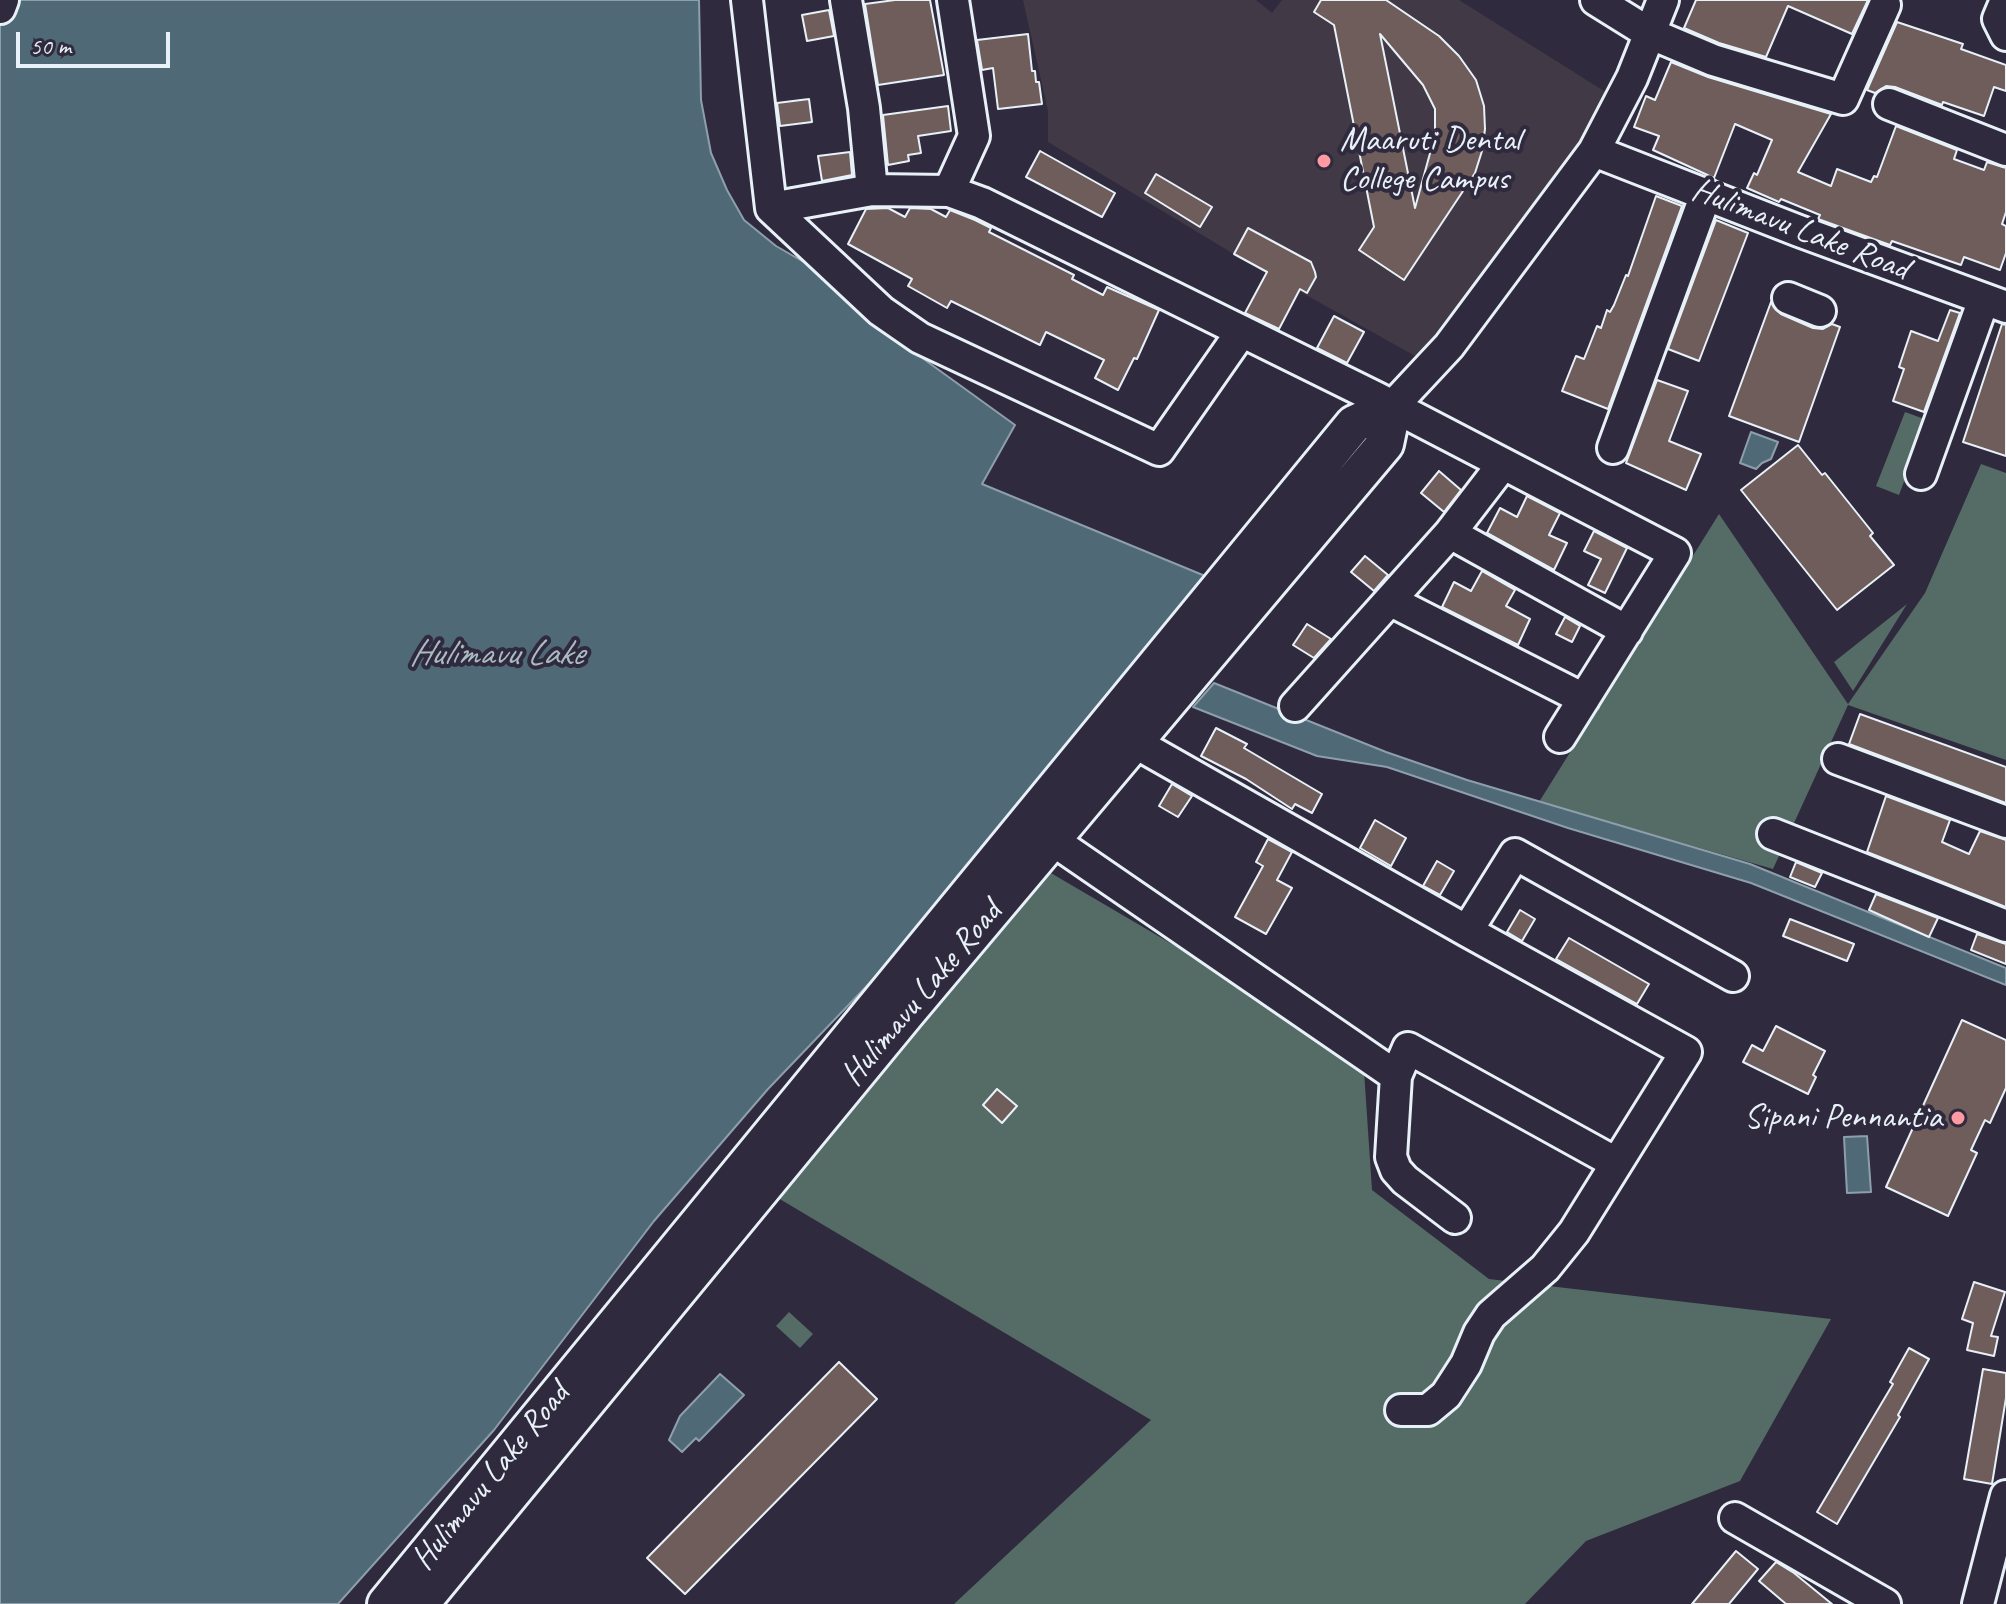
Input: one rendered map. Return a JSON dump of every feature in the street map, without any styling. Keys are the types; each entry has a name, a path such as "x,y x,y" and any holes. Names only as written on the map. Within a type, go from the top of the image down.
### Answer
{"main road":[{"name":"Hulimavu Lake Road","path":"386,1604 1187,654 1385,444 1404,395"},
{"name":"Hulimavu Lake Road","path":"420,1604 1051,839 1122,732"}],"street":[{"path":"0,8 3,0"},
{"path":"747,0 771,208 881,311 920,338 1159,450 1242,331"},
{"path":"846,0 864,108 872,190"},
{"path":"949,191 974,136 953,0"},
{"path":"1596,0 1649,33 1713,60 1843,99 1885,5"},
{"path":"1404,395 1449,346 1594,151 1632,78 1663,0"},
{"path":"2006,0 1998,19 2006,35"},
{"path":"1889,104 2006,150"},
{"name":"Hulimavu Lake Road","path":"1594,151 1995,303"},
{"path":"771,208 872,190 949,191 996,210 1242,331 1404,395 1503,464 1675,553 1560,737"},
{"path":"1613,448 1706,194"},
{"path":"1788,298 1820,311"},
{"path":"1921,474 1995,303"},
{"path":"1295,706 1450,533 1503,464"},
{"path":"1450,533 1627,631"},
{"path":"1391,601 1584,699"},
{"path":"1122,732 1467,931 1686,1052 1574,1232 1545,1268 1491,1315 1446,1395 1428,1410 1401,1410"},
{"path":"1838,759 2006,822"},
{"path":"1773,834 2006,926"},
{"path":"1051,839 1396,1076"},
{"path":"1467,931 1515,854 1733,976"},
{"path":"1455,1218 1396,1170 1391,1157 1396,1076 1408,1048 1616,1163"},
{"path":"1978,1604 2006,1496"},
{"path":"1735,1518 1885,1604"}],"shaded area":[{"name":"Maaruti Dental College Campus","path":"1023,0 1256,0 1272,13 1282,0 1459,0 1612,96 1554,181 1417,357 1247,262 1048,142 1048,111"}],"green space":[{"path":"1905,412 1927,420 1899,495 1876,486"},
{"path":"1981,464 2006,473 2006,760 1848,705 1773,869 1539,802 1719,514 1848,704 1925,593"},
{"path":"1907,604 1853,691 1834,662"},
{"path":"1044,869 1363,1056 1372,1190 1489,1279 1831,1319 1740,1481 1586,1541 1525,1604 954,1604 1151,1420 773,1195"},
{"path":"789,1312 813,1334 800,1348 776,1326"}],"water":[{"name":"Hulimavu Lake","path":"0,0 699,0 701,100 711,153 744,220 776,246 816,269 925,360 1015,425 982,484 1210,578 930,920 768,1089 654,1221 494,1430 338,1604 0,1604"},
{"path":"1751,432 1778,442 1771,459 1756,469 1740,463"},
{"path":"1214,683 1386,752 1467,780 1750,864 2006,968 2006,985 1751,883 1568,828 1387,767 1317,756 1193,707"},
{"path":"1867,1136 1871,1192 1847,1193 1844,1137"},
{"path":"720,1374 744,1395 699,1441 696,1438 682,1452 669,1440 680,1416"}],"building":[{"path":"930,0 944,75 878,85 865,4"},
{"path":"1321,0 1386,0 1439,36 1459,56 1476,80 1484,106 1485,129 1475,173 1404,280 1359,250 1374,227 1334,25 1314,12","holes":["1380,34 1423,85 1435,109 1435,135 1415,208"]},
{"path":"1696,0 1868,0 1852,34 1788,6 1766,57 1719,43 1684,28"},
{"path":"829,10 834,36 807,41 802,15"},
{"path":"1897,22 1963,44 1961,49 2006,65 2006,91 1994,87 1984,116 1943,102 1942,105 1895,87 1886,86 1875,93 1867,90"},
{"path":"1028,34 1032,71 1035,71 1036,82 1039,82 1042,104 998,109 993,68 982,70 977,40"},
{"path":"1671,62 1708,77 1831,114 1798,172 1831,186 1837,169 1871,182 1874,176 1877,177 1896,126 1957,150 1954,159 1984,170 1987,162 2006,168 2006,212 2002,224 2006,226 2006,253 2000,270 1964,257 1961,265 1892,241 1890,245 1818,219 1820,215 1747,188 1754,173 1757,175 1772,140 1735,124 1714,178 1653,150 1659,136 1634,127 1646,96 1655,100"},
{"path":"809,99 812,122 780,126 777,103"},
{"path":"948,106 951,131 918,136 921,153 908,155 909,161 888,165 883,115"},
{"path":"1040,151 1115,193 1102,217 1026,177"},
{"path":"850,152 852,175 822,181 818,156"},
{"path":"1156,174 1212,207 1200,227 1145,193"},
{"path":"1656,196 1682,206 1608,409 1562,391 1576,356 1584,359 1597,326 1601,328 1607,310 1610,312 1628,276"},
{"path":"888,208 905,217 910,208 931,209 946,217 950,210 991,228 989,232 1074,275 1072,279 1103,295 1107,287 1159,310 1137,359 1134,358 1118,390 1095,378 1104,360 1046,332 1040,345 951,301 947,308 908,286 912,279 848,244 866,209"},
{"path":"1716,220 1748,233 1699,361 1668,349"},
{"path":"1248,228 1311,262 1315,272 1316,277 1307,293 1300,289 1279,329 1245,313 1267,272 1234,254"},
{"path":"1771,302 1781,314 1813,328 1823,329 1832,324 1840,327 1799,442 1729,416"},
{"path":"1950,310 1960,313 1924,412 1893,401 1904,369 1899,367 1911,331 1938,341"},
{"path":"1334,316 1364,332 1347,363 1317,348"},
{"path":"2002,324 2006,325 2006,456 1963,442"},
{"path":"1657,380 1688,391 1669,441 1701,454 1686,490 1626,463"},
{"path":"1798,445 1873,533 1870,536 1894,565 1837,610 1741,490"},
{"path":"1439,471 1461,490 1444,512 1421,493"},
{"path":"1527,496 1560,513 1549,535 1567,543 1554,570 1487,533 1500,508 1517,517"},
{"path":"1594,531 1627,548 1605,593 1588,585 1601,559 1584,551"},
{"path":"1365,556 1388,575 1374,591 1351,572"},
{"path":"1482,571 1515,590 1506,606 1530,619 1518,645 1442,607 1454,582 1471,591"},
{"path":"1565,617 1580,626 1572,642 1556,634"},
{"path":"1307,624 1331,639 1314,658 1293,645"},
{"path":"1860,714 2006,767 2006,803 1849,744"},
{"path":"1216,728 1247,744 1244,748 1322,794 1312,813 1295,804 1292,809 1246,779 1201,756"},
{"path":"1172,784 1192,796 1178,817 1159,806"},
{"path":"1886,796 1950,820 1942,842 1969,854 1980,831 2006,840 2006,907 1867,852"},
{"path":"1375,820 1406,838 1391,866 1360,848"},
{"path":"1268,839 1292,852 1277,880 1292,888 1266,934 1235,917 1263,866 1256,862"},
{"path":"1437,861 1454,871 1440,895 1423,886"},
{"path":"1796,862 1822,873 1815,887 1790,877"},
{"path":"1876,894 1938,918 1929,937 1869,910"},
{"path":"1520,910 1535,919 1522,941 1507,932"},
{"path":"1790,919 1854,944 1847,961 1783,936"},
{"path":"1977,934 2006,944 2006,964 1971,950"},
{"path":"1569,938 1649,984 1637,1004 1556,959"},
{"name":"Sipani Pennantia","path":"1962,1020 2006,1040 2006,1088 1990,1123 1985,1120 1971,1150 1977,1153 1948,1216 1886,1187"},
{"path":"1776,1026 1825,1051 1808,1094 1743,1062 1752,1045 1763,1051"},
{"path":"997,1089 1017,1106 1002,1123 983,1105"},
{"path":"1974,1282 2005,1292 1991,1336 1998,1337 1994,1356 1967,1350 1973,1323 1962,1319"},
{"path":"1909,1348 1929,1359 1898,1415 1900,1417 1837,1524 1817,1512 1893,1384 1890,1382"},
{"path":"839,1362 877,1399 685,1594 647,1558"},
{"path":"1983,1369 2006,1373 2006,1398 1992,1484 1964,1479"},
{"path":"1736,1551 1758,1569 1729,1604 1692,1604"},
{"path":"1776,1562 1832,1604 1786,1604 1759,1581"}],"place":[{"name":"Maaruti Dental College Campus","path":"1324,161"},
{"name":"Sipani Pennantia","path":"1958,1118"}]}
